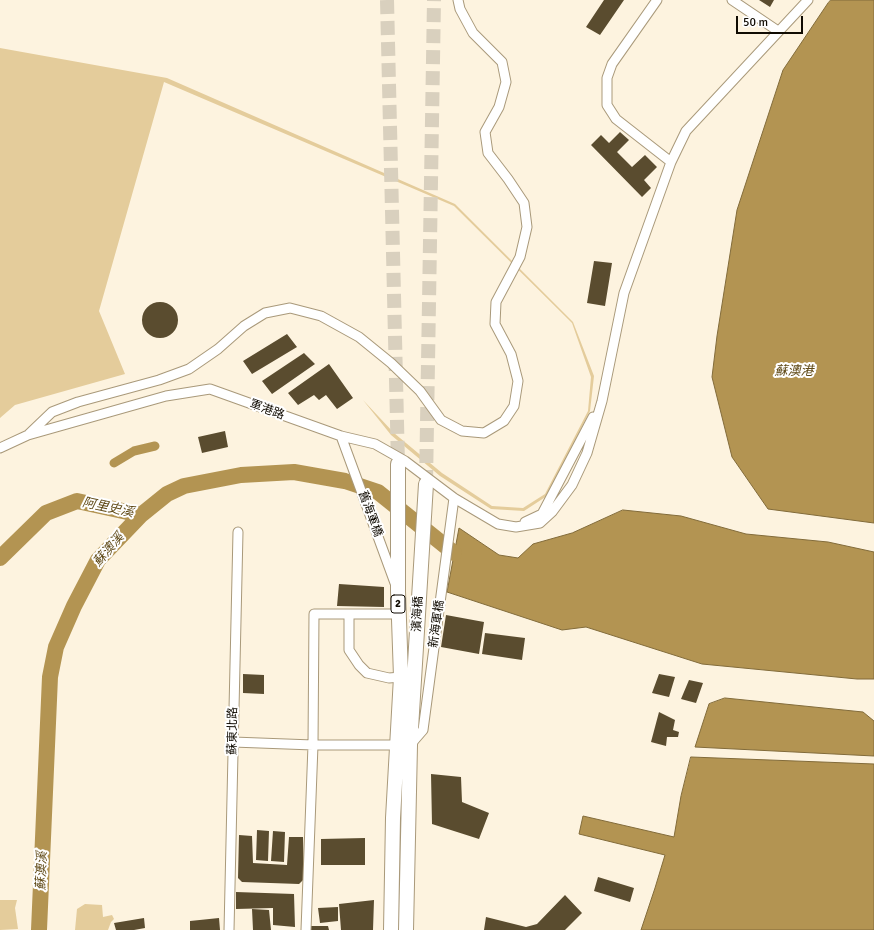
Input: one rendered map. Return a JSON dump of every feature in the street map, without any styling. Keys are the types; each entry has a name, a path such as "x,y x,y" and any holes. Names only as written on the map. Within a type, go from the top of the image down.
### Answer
{"main road":[{"name":"2","path":"398,464 398,591 403,745 406,930"},
{"name":"濱海橋","path":"403,745 426,484"},
{"name":"2","path":"391,930 393,818 403,745"}],"street":[{"path":"28,435 52,412 78,402 159,380 189,369 218,349 244,326 265,313 290,308 321,316 359,337 391,363 420,391 441,420 462,431 484,433 504,421 514,406 518,381 511,354 495,324 496,302 520,258 527,227 524,203 488,153 485,132 499,108 506,82 502,62 473,33 460,9 458,0"},
{"path":"657,0 612,64 607,78 607,105 616,119 672,162 686,131 808,0"},
{"path":"732,0 778,31"},
{"name":"軍港路","path":"0,448 28,435 166,396 210,389 341,436 375,444 399,457 454,498 498,524 516,527 542,514 602,401 624,293 672,162"},
{"name":"舊海軍橋","path":"341,436 398,591"},
{"name":"新海軍橋","path":"403,745 423,730 454,498"},
{"name":"蘇東北路","path":"229,930 238,532"},
{"path":"306,930 313,745 314,614 391,614"},
{"path":"349,614 349,650 359,665 367,673 389,678 401,677"},
{"path":"233,742 313,745 403,745"}],"shaded area":[{"path":"0,48 167,78 455,204 573,322 594,376 590,411 547,496 524,511 491,509 440,476 391,435 363,400 394,433 442,473 492,506 523,508 545,494 588,411 591,377 572,323 454,206 164,82 99,311 125,374 15,405 0,418"},
{"path":"0,900 17,900 15,908 18,929 0,930"},
{"path":"85,904 102,905 103,917 112,915 114,919 108,930 75,930 77,909"}],"water":[{"name":"蘇澳港","path":"831,0 874,0 874,523 768,509 732,457 712,377 737,210 783,70"},
{"path":"623,510 681,516 746,534 828,542 874,552 874,679 857,679 702,664 586,627 562,630 447,592 459,528 499,555 518,558 533,544 572,533"},
{"path":"725,698 863,712 874,721 874,756 695,747 709,704"},
{"path":"691,757 874,764 874,930 641,930 665,855 579,834 583,816 674,837 681,796"}],"building":[{"path":"604,0 624,0 600,35 586,27"},
{"path":"759,0 774,0 770,7"},
{"path":"620,132 629,140 617,152 632,167 645,155 657,167 644,180 651,188 642,197 591,145 601,135 609,143"},
{"path":"594,261 612,263 605,306 587,303"},
{"path":"164,302 173,307 177,313 177,327 173,333 164,338 156,338 147,333 143,327 142,316 147,307 153,303"},
{"path":"287,334 297,347 252,374 243,361"},
{"path":"304,353 315,364 272,394 262,381"},
{"path":"329,364 353,398 337,409 326,395 319,400 314,395 298,405 288,393"},
{"path":"225,431 228,447 202,453 198,437"},
{"path":"339,584 384,587 384,607 337,606"},
{"path":"446,615 484,622 479,654 441,647"},
{"path":"485,633 525,638 522,660 482,654"},
{"path":"243,674 264,675 264,694 243,693"},
{"path":"659,674 675,677 669,697 652,693"},
{"path":"689,680 703,683 696,703 681,699"},
{"path":"659,712 675,720 673,730 679,732 678,737 667,737 666,746 651,742"},
{"path":"431,774 461,777 462,802 489,813 479,839 432,824"},
{"path":"257,830 269,831 268,861 256,860"},
{"path":"273,831 285,832 284,862 271,861"},
{"path":"239,835 252,836 253,863 287,865 289,837 303,837 304,879 299,884 242,882 238,878"},
{"path":"365,838 365,865 321,865 321,839"},
{"path":"598,877 634,888 630,902 594,891"},
{"path":"236,892 294,894 295,927 273,925 273,908 236,909"},
{"path":"565,895 582,913 565,930 484,930 486,917 526,927 537,924"},
{"path":"374,900 373,930 341,930 339,904"},
{"path":"338,907 338,921 320,923 318,908"},
{"path":"252,909 269,910 271,930 253,930"},
{"path":"144,918 145,928 134,930 116,930 114,923"},
{"path":"219,918 220,930 190,930 190,921"},
{"path":"307,926 328,926 329,930 307,930"}],"waterway":[{"path":"114,463 134,451 155,446"},
{"name":"蘇澳溪","path":"39,930 50,677 56,647 74,606 98,560 141,515 167,494 184,486 241,475 294,472 345,481 378,492 454,553"},
{"name":"阿里史溪","path":"0,558 46,513 77,501 141,515"}],"tunnel":[{"path":"387,0 398,464"},
{"path":"426,484 434,0"}]}
